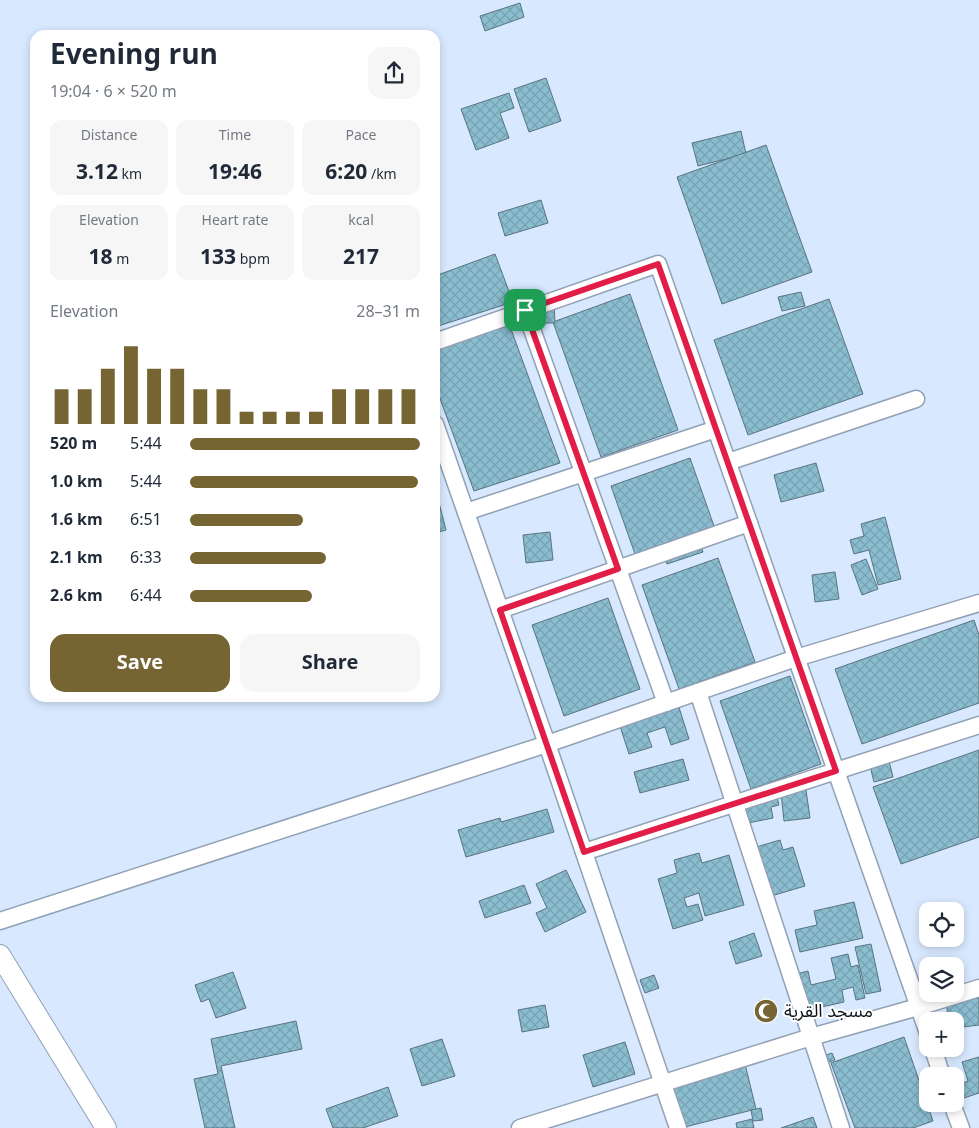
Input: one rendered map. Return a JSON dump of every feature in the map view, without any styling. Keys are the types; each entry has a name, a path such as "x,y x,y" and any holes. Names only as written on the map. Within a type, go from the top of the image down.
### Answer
{"street":[{"path":"440,340 658,264 920,1012"},
{"path":"525,310 666,703"},
{"path":"728,462 916,400"},
{"path":"466,512 716,428"},
{"path":"440,438 678,1128"},
{"path":"500,610 749,523"},
{"path":"0,921 547,744 796,658 979,603"},
{"path":"698,692 841,1128"},
{"path":"584,852 979,725"},
{"path":"0,955 106,1128"},
{"path":"520,1128 550,1124 663,1083 979,988"},
{"path":"955,1112 961,1128"}],"building":[{"path":"520,3 524,17 485,31 480,16"},
{"path":"546,78 561,121 529,132 514,89"},
{"path":"509,93 514,108 500,113 509,138 476,150 461,109"},
{"path":"741,131 746,154 698,166 692,143"},
{"path":"766,145 812,272 722,304 677,177"},
{"path":"541,200 548,223 505,236 498,213"},
{"path":"495,254 513,302 440,325 440,274"},
{"path":"801,292 805,306 782,311 778,297"},
{"path":"630,294 678,430 601,457 553,322"},
{"path":"829,299 863,394 748,435 714,340"},
{"path":"554,303 555,323 537,323 536,304"},
{"path":"508,321 560,463 474,491 440,399 440,344"},
{"path":"690,458 714,526 635,554 611,486"},
{"path":"816,463 824,491 781,502 774,475"},
{"path":"440,507 446,530 440,532"},
{"path":"885,517 901,579 878,585 869,550 854,554 850,540 864,536 861,524"},
{"path":"550,532 553,560 526,563 523,535"},
{"path":"700,542 703,552 667,564 664,554"},
{"path":"718,558 755,662 679,689 642,585"},
{"path":"866,559 878,589 862,595 851,565"},
{"path":"835,572 839,599 815,602 812,575"},
{"path":"608,598 640,689 564,716 532,625"},
{"path":"974,620 979,635 979,703 862,744 835,669"},
{"path":"790,676 821,764 751,789 720,701"},
{"path":"677,701 689,739 671,745 665,727 647,733 652,747 629,754 618,720"},
{"path":"979,750 979,837 901,864 873,787"},
{"path":"683,759 689,780 640,793 634,772"},
{"path":"889,761 893,777 874,782 870,766"},
{"path":"775,789 779,805 771,807 773,818 743,824 738,797"},
{"path":"806,790 810,818 784,821 781,793"},
{"path":"547,809 554,832 466,857 458,830 500,818 501,822"},
{"path":"780,840 783,850 793,847 805,886 768,897 753,848"},
{"path":"699,853 702,863 729,855 744,905 705,916 699,893 684,898 687,907 698,904 703,920 673,929 658,879 677,873 674,860"},
{"path":"566,870 586,912 545,932 536,913 547,908 536,884"},
{"path":"524,885 531,903 485,918 479,901"},
{"path":"854,902 863,938 800,952 795,930 817,925 814,911"},
{"path":"754,933 762,956 736,964 729,942"},
{"path":"871,944 881,991 866,994 855,947"},
{"path":"848,954 851,967 858,965 865,998 856,1000 853,987 842,990 844,1002 808,1010 800,973 808,971 811,985 836,979 831,958"},
{"path":"233,972 246,1008 216,1018 209,999 201,1002 195,985"},
{"path":"654,975 659,988 645,993 640,980"},
{"path":"979,998 979,1025 964,1027 964,1012 948,1012 946,1003 964,1002 964,1000"},
{"path":"545,1005 549,1027 522,1032 518,1010"},
{"path":"296,1021 302,1049 221,1066 235,1128 205,1128 194,1079 218,1074 211,1039"},
{"path":"904,1037 919,1080 919,1112 930,1112 933,1121 913,1128 855,1128 831,1063"},
{"path":"442,1039 455,1076 422,1086 410,1049"},
{"path":"625,1042 635,1074 593,1087 583,1055"},
{"path":"832,1053 835,1060 824,1064 821,1057"},
{"path":"979,1057 979,1093 964,1098 964,1082 968,1081 962,1062"},
{"path":"745,1064 756,1109 681,1128 669,1083"},
{"path":"388,1087 398,1116 363,1128 333,1128 326,1109"},
{"path":"761,1108 763,1120 753,1121 751,1110"},
{"path":"813,1117 817,1128 781,1128"},
{"path":"752,1119 754,1128 737,1128 736,1123"}],"place":[{"name":"مسجد القرية","path":"766,1011"}],"route":[{"path":"658,264 836,771 584,852 500,610 618,569 525,310 658,264"}]}
